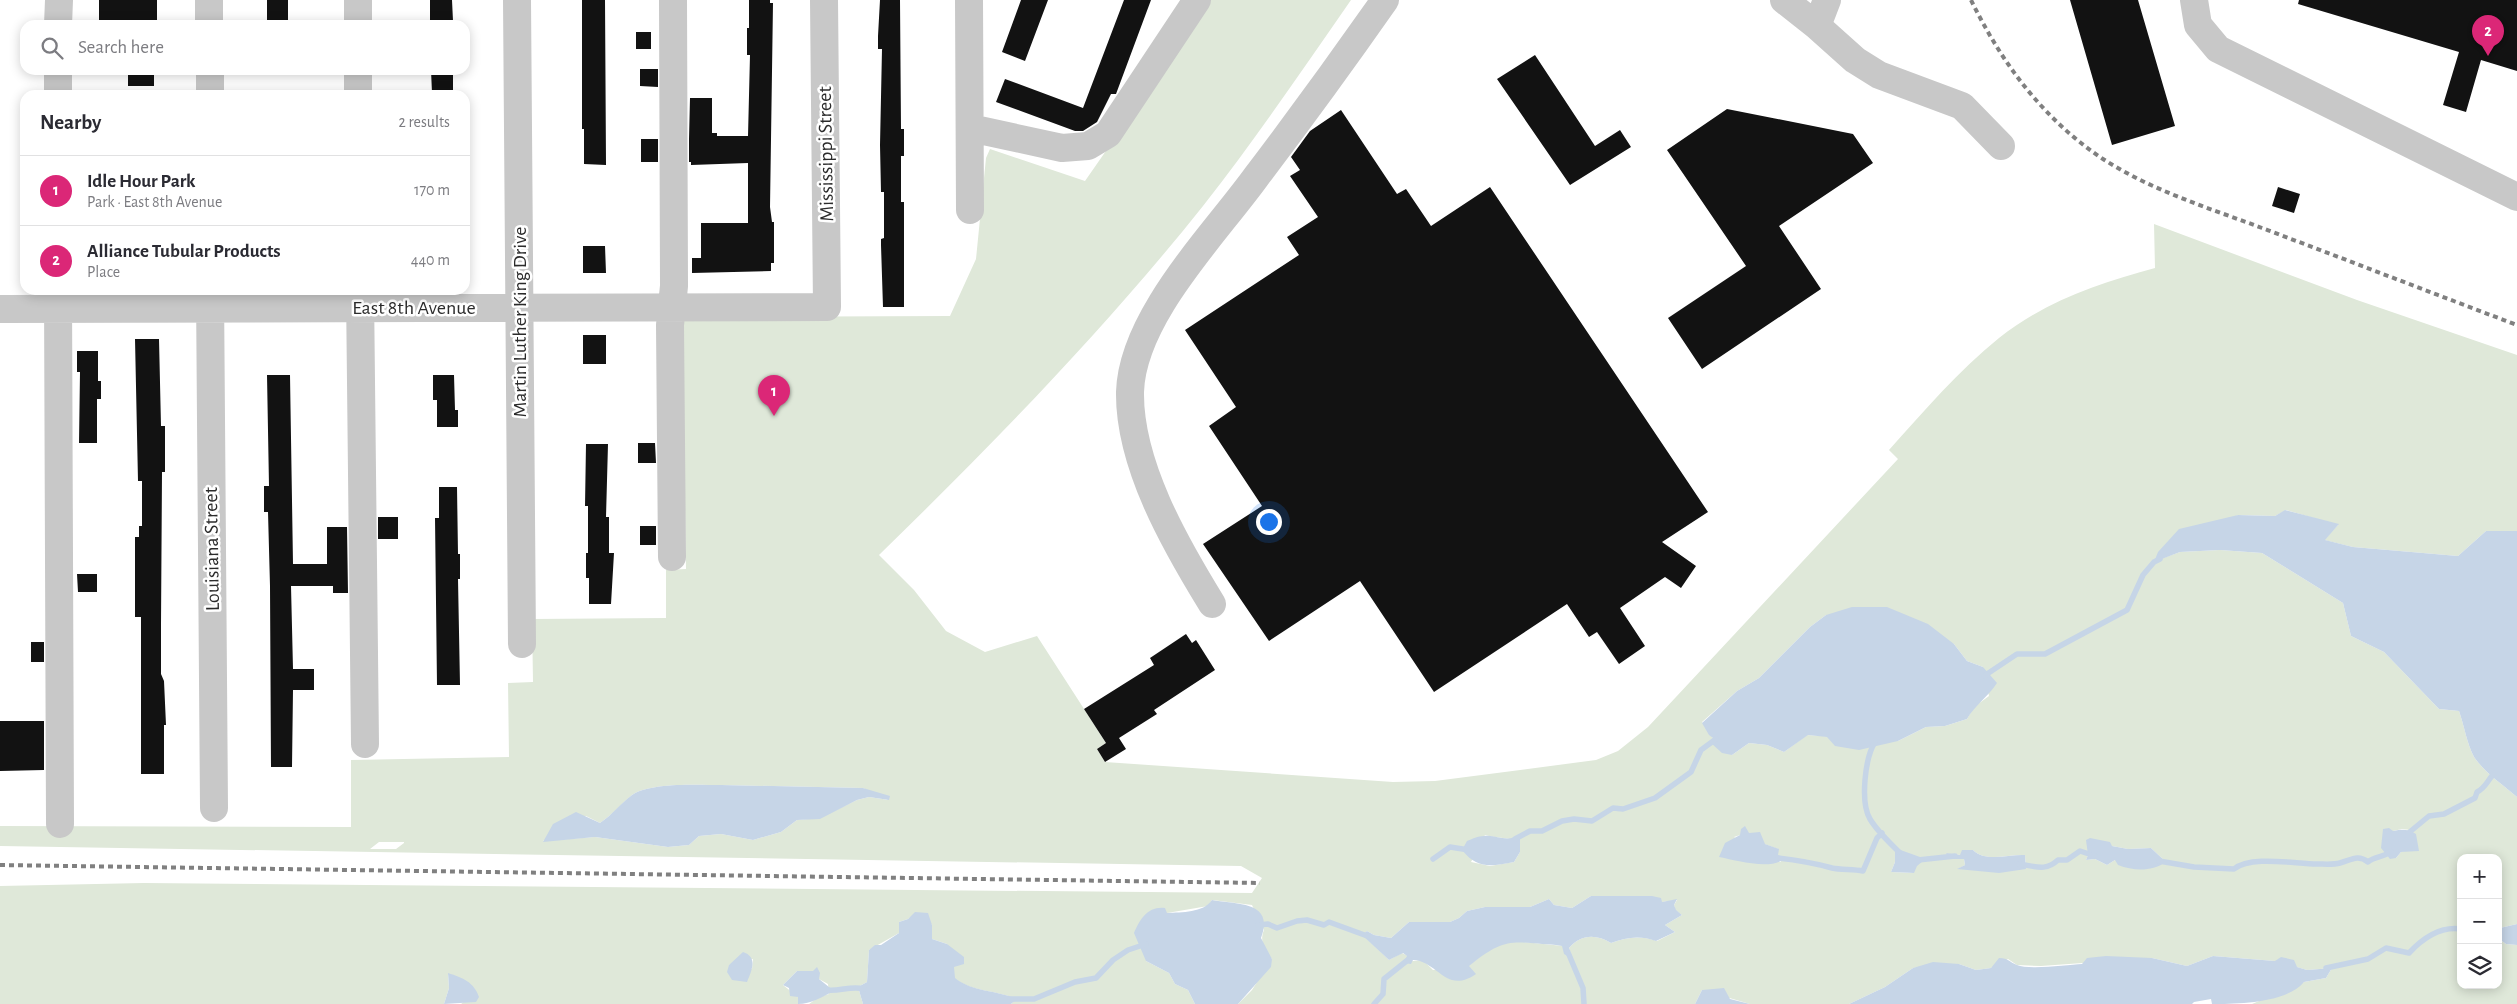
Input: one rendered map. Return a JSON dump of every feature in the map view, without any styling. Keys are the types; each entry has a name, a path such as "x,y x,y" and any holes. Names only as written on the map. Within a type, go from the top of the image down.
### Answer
{"street":[{"path":"58,20 59,0"},
{"path":"210,0 210,20"},
{"path":"358,0 358,20"},
{"name":"Martin Luther King Drive","path":"517,0 522,644"},
{"path":"672,557 670,335 674,286 673,0"},
{"name":"Mississippi Street","path":"824,0 827,307"},
{"path":"969,0 970,210"},
{"path":"970,128 1062,148 1088,146 1108,134 1197,0"},
{"path":"1212,604 1188,565 1167,522 1138,450 1130,392 1138,349 1148,326 1175,284 1325,85 1384,0"},
{"path":"1784,0 1855,60 1879,75 1962,106 2001,146"},
{"path":"1817,26 1827,0"},
{"path":"2194,0 2198,25 2218,49 2517,197"},
{"path":"58,75 58,90"},
{"path":"210,75 210,90"},
{"path":"358,75 358,90"},
{"path":"58,299 60,824"},
{"name":"East 8th Avenue","path":"0,308 58,299 360,299 520,308 827,307"},
{"name":"Louisiana Street","path":"210,299 214,808"},
{"path":"360,299 365,744"}],"green space":[{"path":"1211,0 1351,0 1241,156 1203,206 1127,297 1006,428 879,555 914,590 946,631 985,652 1037,636 1106,743 1097,749 1105,762 1393,782 1435,781 1596,760 1618,751 1648,727 1898,459 1889,450 1969,364 2016,325 2053,304 2093,287 2155,268 2154,224 2357,300 2517,355 2517,531 2486,531 2458,556 2353,547 2324,540 2338,525 2286,510 2275,516 2238,515 2155,561 2180,552 2220,550 2262,553 2343,603 2351,636 2384,652 2439,709 2459,711 2469,746 2478,763 2517,797 2517,924 2502,928 2502,854 2457,854 2457,989 2502,989 2502,941 2506,944 2517,945 2517,1004 2252,1004 2304,982 2326,978 2332,968 2307,970 2275,961 2213,956 2187,966 2152,958 2041,966 2017,965 2008,959 1991,968 1976,970 1959,964 1913,968 1885,987 1849,1004 1750,1004 1702,990 1695,1004 1238,1004 1252,990 1272,959 1264,945 1262,938 1264,930 1252,905 1212,900 1208,906 1167,913 1146,961 1169,973 1175,984 1188,990 1195,1004 1011,1004 1016,999 968,986 954,978 954,967 947,944 932,939 932,925 923,914 916,913 908,919 899,922 899,933 869,950 867,982 858,987 863,1004 809,1004 819,997 829,994 828,984 819,979 813,971 797,971 783,985 798,997 798,1004 461,1004 465,1001 448,974 449,988 444,1004 0,1004 0,886 144,883 1252,893 1262,878 1241,866 0,846 0,826 351,827 351,760 509,757 508,683 533,682 532,619 666,618 666,570 686,569 682,317 950,316 976,259 986,158 990,149 1085,181","holes":["1826,615 1954,644 1967,661 1983,667 1989,696 1974,707 1967,719 1945,726 1926,727 1898,741 1807,735 1784,752 1767,745 1749,743 1732,755 1713,738 1702,722 1737,691 1759,678 1810,627","663,786 863,788 889,800 869,797 857,800 820,818 797,820 781,832 753,840 721,834 699,836 689,845 668,847 595,837 543,841 586,816 600,823 632,795 640,791","2410,830 2409,850 2401,852 2396,858 2393,831","1485,835 1520,842 1520,852 1514,862 1490,866 1471,862","1740,835 1778,849 1781,862 1776,862 1734,837","379,842 404,842 396,849 370,849","2112,846 2128,849 2151,848 2166,862 2115,860 2107,865 2095,859 2086,860 2088,855","1963,850 1973,850 1978,854 1991,857 2025,855 2026,869 1958,869 1965,865 1964,859 1951,859 1947,854 1961,855","1895,862 1914,873 1891,872","1591,896 1662,902 1677,900 1674,905 1675,910 1682,915 1665,925 1675,932 1657,941 1634,938 1611,943 1600,938 1589,937 1574,943 1569,948 1571,954 1563,946 1514,941 1495,945 1468,966 1433,970 1423,960 1404,962 1408,956 1402,953 1389,960 1363,935 1367,931 1374,935 1391,938 1409,922 1450,922 1459,918 1467,911 1485,907 1530,907 1549,899 1554,905 1572,908","753,959 752,969 729,965"]}],"water":[{"path":"2285,510 2339,524 2325,540 2353,547 2458,556 2486,531 2517,531 2517,797 2478,763 2469,746 2459,711 2439,709 2384,652 2351,636 2343,603 2262,553 2220,550 2180,552 2154,562 2158,552 2179,529 2238,515 2275,516"},
{"path":"1852,607 1887,607 1928,624 1954,644 1967,661 1983,667 1997,683 1967,719 1945,726 1926,727 1898,741 1859,750 1835,746 1827,737 1808,735 1784,752 1767,745 1749,743 1732,755 1722,753 1711,743 1713,738 1702,723 1737,691 1759,678 1810,627 1826,615"},
{"path":"675,785 863,788 890,796 889,800 869,797 857,800 820,819 797,820 781,832 753,840 721,834 699,836 689,845 668,847 595,837 543,842 553,824 576,812 600,823 628,798 640,791"},
{"path":"1745,826 1749,833 1760,832 1765,844 1779,849 1778,855 1785,858 1779,862 1763,864 1719,857 1725,843 1740,835 1741,829"},
{"path":"2389,828 2393,831 2405,830 2416,834 2419,851 2401,852 2396,858 2390,859 2381,848 2383,829"},
{"path":"1520,834 1520,852 1514,862 1499,865 1480,864 1462,850 1467,841 1477,837 1511,838"},
{"path":"2090,838 2110,842 2112,846 2128,849 2151,848 2166,862 2154,868 2142,869 2118,865 2115,860 2107,865 2095,859 2086,860 2088,855 2086,840"},
{"path":"1895,848 1920,857 1923,861 1917,866 1914,873 1891,872 1895,862"},
{"path":"1962,850 1973,850 1978,854 1991,857 2025,855 2026,869 1999,873 1957,869 1965,865 1964,859 1951,859 1946,853 1960,855"},
{"path":"1591,896 1652,896 1661,898 1662,902 1677,899 1674,905 1676,910 1682,915 1665,925 1675,932 1656,941 1634,938 1611,943 1600,938 1589,937 1579,940 1569,948 1569,957 1564,954 1562,946 1518,942 1501,945 1469,966 1476,974 1457,981 1449,979 1422,962 1413,960 1411,964 1404,963 1407,956 1403,953 1389,960 1362,935 1367,931 1374,935 1391,938 1409,922 1450,922 1459,918 1467,911 1485,907 1530,907 1549,899 1554,905 1572,908"},
{"path":"1212,900 1251,907 1263,917 1264,926 1261,938 1272,959 1271,967 1238,1004 1195,1004 1188,990 1175,984 1169,973 1146,961 1134,933 1142,918 1149,911 1159,908 1165,908 1167,913 1198,910"},
{"path":"915,912 928,913 932,925 932,939 947,944 964,957 964,964 954,967 955,978 969,986 1017,999 1011,1004 863,1004 858,987 867,982 869,950 875,945 881,945 899,933 899,922 908,919"},
{"path":"2517,924 2517,945 2506,944 2502,941 2502,928"},
{"path":"743,952 751,957 752,961 752,969 747,982 732,980 727,972 729,965"},
{"path":"2106,956 2152,958 2187,966 2213,956 2275,961 2281,957 2294,960 2297,967 2307,970 2332,968 2326,978 2304,982 2286,994 2261,1001 2235,1004 2212,1004 2211,999 2192,1004 1849,1004 1885,987 1913,968 1933,962 1959,964 1976,970 1991,968 1999,958 2014,964 2039,967 2082,964 2087,958"},
{"path":"817,967 820,973 819,979 834,991 821,998 798,1004 798,997 790,996 789,988 783,985 797,971 813,971"},
{"path":"448,973 471,984 479,997 476,1002 444,1004 449,988"},
{"path":"1724,988 1730,999 1750,1004 1695,1004 1702,990"}],"building":[{"path":"99,0 157,0 157,20 99,20"},
{"path":"267,0 288,0 288,20 267,20"},
{"path":"430,0 452,0 453,20 430,20"},
{"path":"582,0 605,0 606,165 584,164 584,129 582,129"},
{"path":"749,0 770,0 770,3 773,3 770,207 772,222 774,222 774,263 771,263 771,271 692,273 692,258 701,258 701,223 748,223 748,163 691,165 691,162 689,162 689,139 690,98 712,98 712,133 717,133 717,136 748,136 750,55 747,55 747,28 749,28"},
{"path":"880,0 900,0 901,129 904,129 904,156 901,156 901,202 904,202 904,307 883,307 881,239 884,238 884,192 881,192 880,145 882,49 878,49"},
{"path":"1021,0 1048,0 1025,61 1002,52"},
{"path":"1124,0 1151,0 1116,94 1111,94 1097,122 1083,131 1075,131 996,102 1005,79 1083,108"},
{"path":"2070,0 2138,0 2175,126 2112,145"},
{"path":"2299,0 2517,0 2517,71 2481,60 2466,112 2443,105 2459,52 2298,4"},
{"path":"636,32 651,32 651,49 636,49"},
{"path":"1535,55 1595,146 1620,130 1631,147 1570,185 1497,79"},
{"path":"640,69 658,69 658,87 640,86"},
{"path":"128,75 154,75 154,86 128,86"},
{"path":"431,75 453,75 453,90 432,90"},
{"path":"1727,109 1853,134 1873,163 1779,226 1821,289 1702,369 1668,318 1746,266 1667,150"},
{"path":"1341,110 1397,194 1406,189 1431,226 1490,187 1708,512 1662,542 1696,566 1681,588 1665,577 1620,608 1645,646 1619,664 1597,632 1589,637 1567,604 1434,692 1360,581 1269,641 1203,544 1262,506 1209,426 1236,407 1185,330 1299,255 1287,237 1318,217 1290,176 1300,170 1291,157 1310,131"},
{"path":"641,139 658,139 658,162 641,162"},
{"path":"2278,187 2300,194 2294,213 2272,206"},
{"path":"583,246 605,246 606,273 583,273"},
{"path":"583,335 606,335 606,364 583,364"},
{"path":"135,339 159,339 161,426 165,426 165,472 162,472 161,624 161,674 164,681 166,725 164,725 164,774 141,774 141,617 135,617 135,537 139,537 139,526 142,526 142,481 138,481"},
{"path":"77,351 98,351 98,381 101,381 101,399 97,399 97,443 79,443 80,372 77,372"},
{"path":"267,375 290,375 293,564 327,564 327,527 347,527 348,593 333,593 333,586 291,586 293,669 314,669 314,690 293,690 292,767 271,767 268,512 264,512 264,486 269,486"},
{"path":"433,375 454,375 455,410 458,410 458,427 437,427 437,400 433,400"},
{"path":"638,443 655,443 656,463 638,463"},
{"path":"586,444 608,444 606,517 609,517 609,553 614,553 611,604 589,604 589,578 586,578 588,506 585,506"},
{"path":"439,487 457,487 458,554 460,554 460,579 458,579 460,685 437,685 435,518 439,518"},
{"path":"378,517 398,517 398,539 378,539"},
{"path":"640,526 656,526 656,545 640,545"},
{"path":"77,574 97,574 97,592 78,592"},
{"path":"1186,634 1192,643 1196,640 1215,670 1154,710 1157,714 1119,738 1126,749 1105,762 1097,749 1106,743 1084,709 1154,665 1150,658"},
{"path":"31,642 44,642 44,662 31,662"},
{"path":"0,721 44,721 44,770 0,771"}],"waterway":[{"path":"1984,676 2017,654 2045,654 2127,610 2143,575 2154,562 2160,559"},
{"path":"1515,839 1530,831 1542,831 1562,821 1574,819 1592,821 1613,808 1623,809 1655,798 1691,772 1701,750 1716,739"},
{"path":"1875,742 1866,769 1865,802 1870,819 1876,828 1899,852"},
{"path":"2406,835 2429,816 2444,814 2475,798 2477,792 2483,788 2496,772"},
{"path":"1778,858 1836,869 1863,871 1877,838 1882,833"},
{"path":"1433,859 1450,847 1469,850"},
{"path":"2019,864 2035,867 2049,866 2058,860 2067,860 2080,851 2095,856"},
{"path":"2159,861 2194,867 2234,869 2251,862 2262,861 2331,864 2361,858 2368,862 2391,851"},
{"path":"1918,860 1955,856"},
{"path":"1258,925 1268,924 1277,928 1297,921 1307,920 1324,925 1329,922 1370,937"},
{"path":"2326,968 2368,959 2386,948 2409,953 2432,934 2446,929 2457,929"},
{"path":"1010,999 1034,999 1075,982 1096,978 1113,960 1128,950 1146,944"},
{"path":"1567,950 1583,988 1584,1004"},
{"path":"1374,1004 1383,994 1384,979 1409,959"},
{"path":"826,990 864,989"}],"railway":[{"path":"1971,0 1993,40 2018,78 2063,128 2101,158 2168,193 2517,325"},
{"path":"0,865 1260,883"}],"place":[{"name":"Alliance Tubular Products","path":"2488,56"},
{"name":"Idle Hour Park","path":"774,416"}]}
